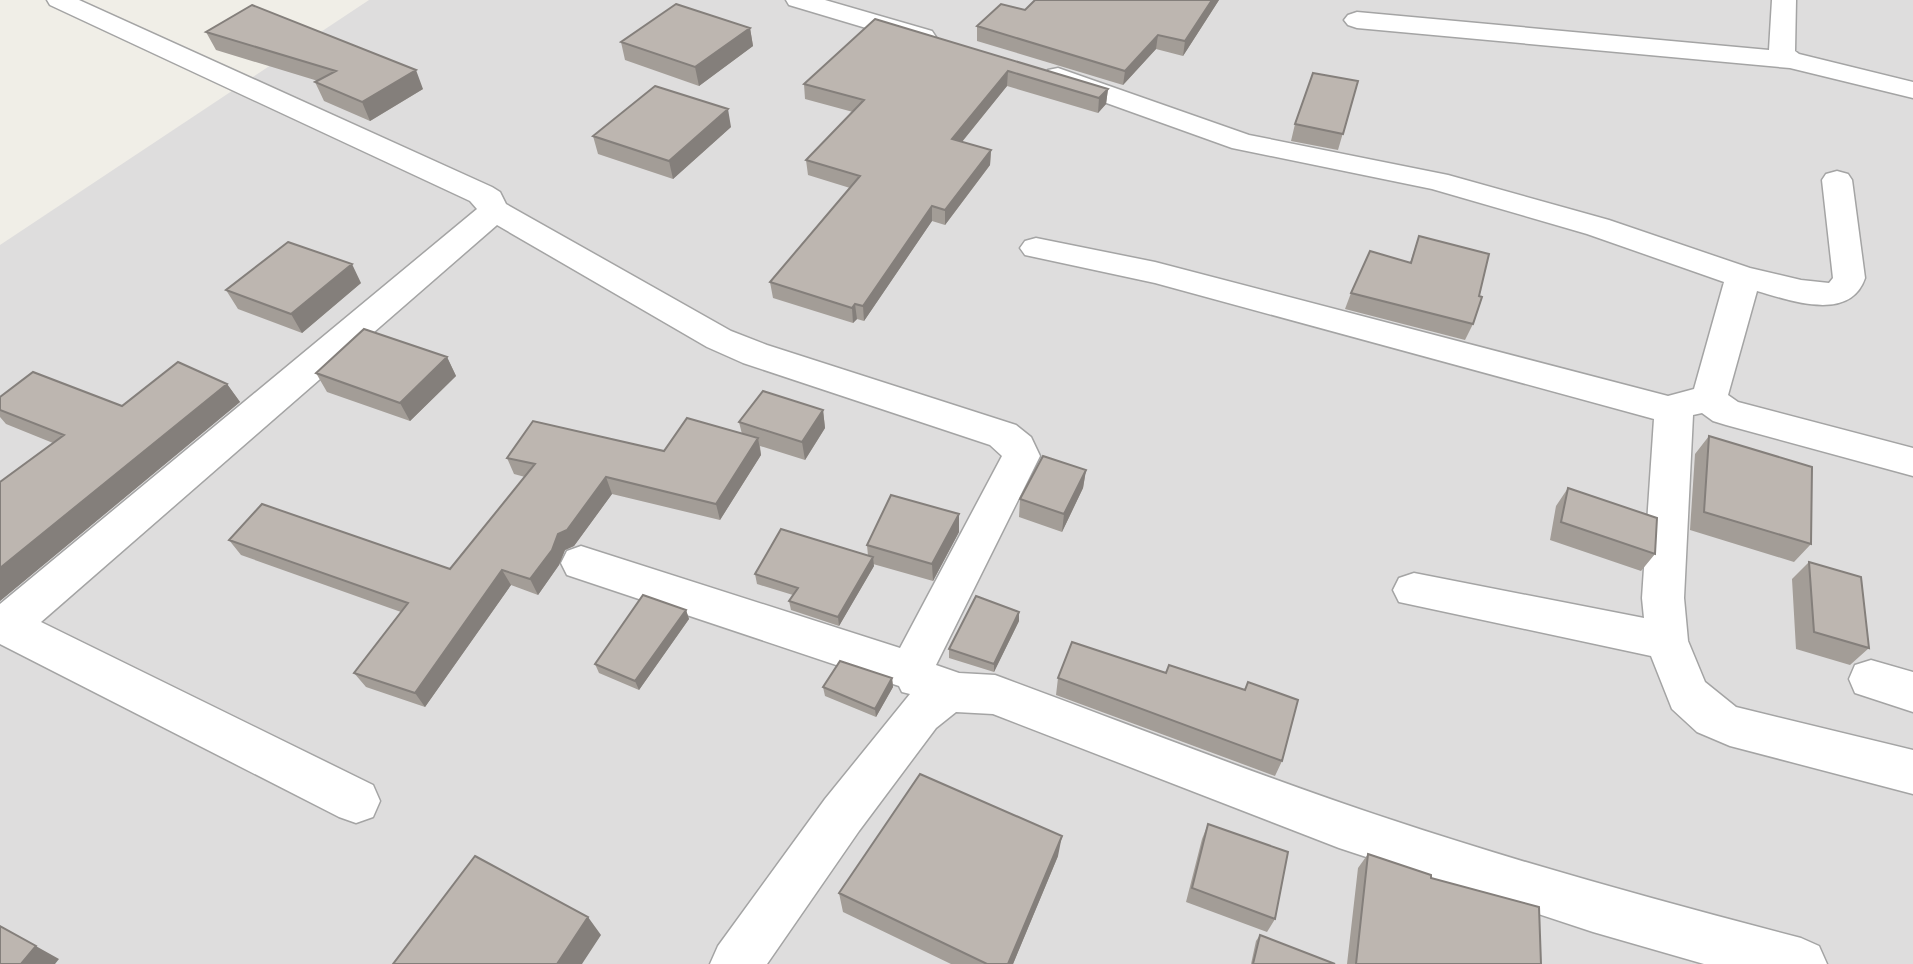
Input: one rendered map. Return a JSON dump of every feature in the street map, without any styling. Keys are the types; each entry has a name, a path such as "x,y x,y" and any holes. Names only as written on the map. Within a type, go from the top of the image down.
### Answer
{"street":[{"path":"59,0 481,194 489,199 492,209 719,339 755,354 1003,435 1018,447 1021,457 912,671"},
{"path":"798,0 956,46"},
{"path":"1784,0 1782,53 1790,60"},
{"path":"1357,20 1790,60 1913,90"},
{"path":"1035,70 1088,85 1242,142 1437,181 1598,228 1739,276 1819,293 1836,293 1843,289 1849,278 1837,180"},
{"path":"1,624 26,610 484,221 492,209"},
{"path":"1036,248 1155,273 1692,407 1726,412 1913,463"},
{"path":"1739,276 1742,285 1692,407 1663,598 1667,641 1688,695 1713,718 1730,726 1913,772"},
{"path":"581,563 912,671 918,678 955,691"},
{"path":"1414,590 1667,641"},
{"path":"1,624 356,801"},
{"path":"1871,679 1913,692"},
{"path":"736,964 842,815 920,714 936,699 955,691 974,690 995,695 1372,836 1501,880 1679,933 1801,964"}],"shaded area":[{"path":"369,0 1913,0 1913,964 0,964 0,245"}],"building":[{"path":"1035,0 1212,0 1185,41 1158,35 1125,71 977,26 1001,4 1025,10"},
{"path":"676,4 750,28 695,67 621,42"},
{"path":"252,5 416,70 362,102 315,82 336,71 206,32"},
{"path":"875,19 1108,89 1099,98 1008,71 952,139 991,150 945,210 932,206 863,306 855,304 852,308 770,282 860,176 806,160 864,100 804,84"},
{"path":"1313,73 1358,81 1343,134 1295,124"},
{"path":"655,86 728,109 669,161 593,136"},
{"path":"1419,236 1489,254 1479,296 1482,297 1473,324 1351,293 1370,251 1411,263"},
{"path":"288,242 352,264 291,314 226,290"},
{"path":"364,329 447,357 400,403 316,373"},
{"path":"178,362 227,384 0,568 0,482 64,435 0,410 0,397 33,372 122,406"},
{"path":"763,391 823,410 802,442 739,422"},
{"path":"687,418 758,438 716,504 606,477 567,530 558,534 552,550 530,579 502,570 415,693 354,673 408,603 229,540 262,504 450,569 535,464 507,458 533,421 664,451"},
{"path":"1709,436 1812,467 1811,544 1704,512"},
{"path":"1043,456 1086,470 1064,514 1020,499"},
{"path":"1568,488 1657,518 1655,554 1561,522"},
{"path":"891,495 959,514 932,564 867,545"},
{"path":"781,529 873,557 838,617 789,601 798,588 755,574"},
{"path":"1809,562 1861,577 1869,648 1814,632"},
{"path":"643,595 686,610 635,681 595,664"},
{"path":"976,596 1019,612 994,664 949,649"},
{"path":"1072,642 1166,673 1169,665 1245,690 1248,682 1298,700 1282,761 1058,678"},
{"path":"840,661 892,678 875,709 823,687"},
{"path":"920,774 1062,836 1008,964 987,964 839,893"},
{"path":"1208,824 1288,852 1275,919 1192,888"},
{"path":"1368,854 1431,875 1431,878 1539,907 1541,964 1356,964"},
{"path":"475,856 588,917 557,964 393,964"},
{"path":"0,926 36,946 21,964 0,964"},
{"path":"1260,935 1335,964 1253,964"}]}
